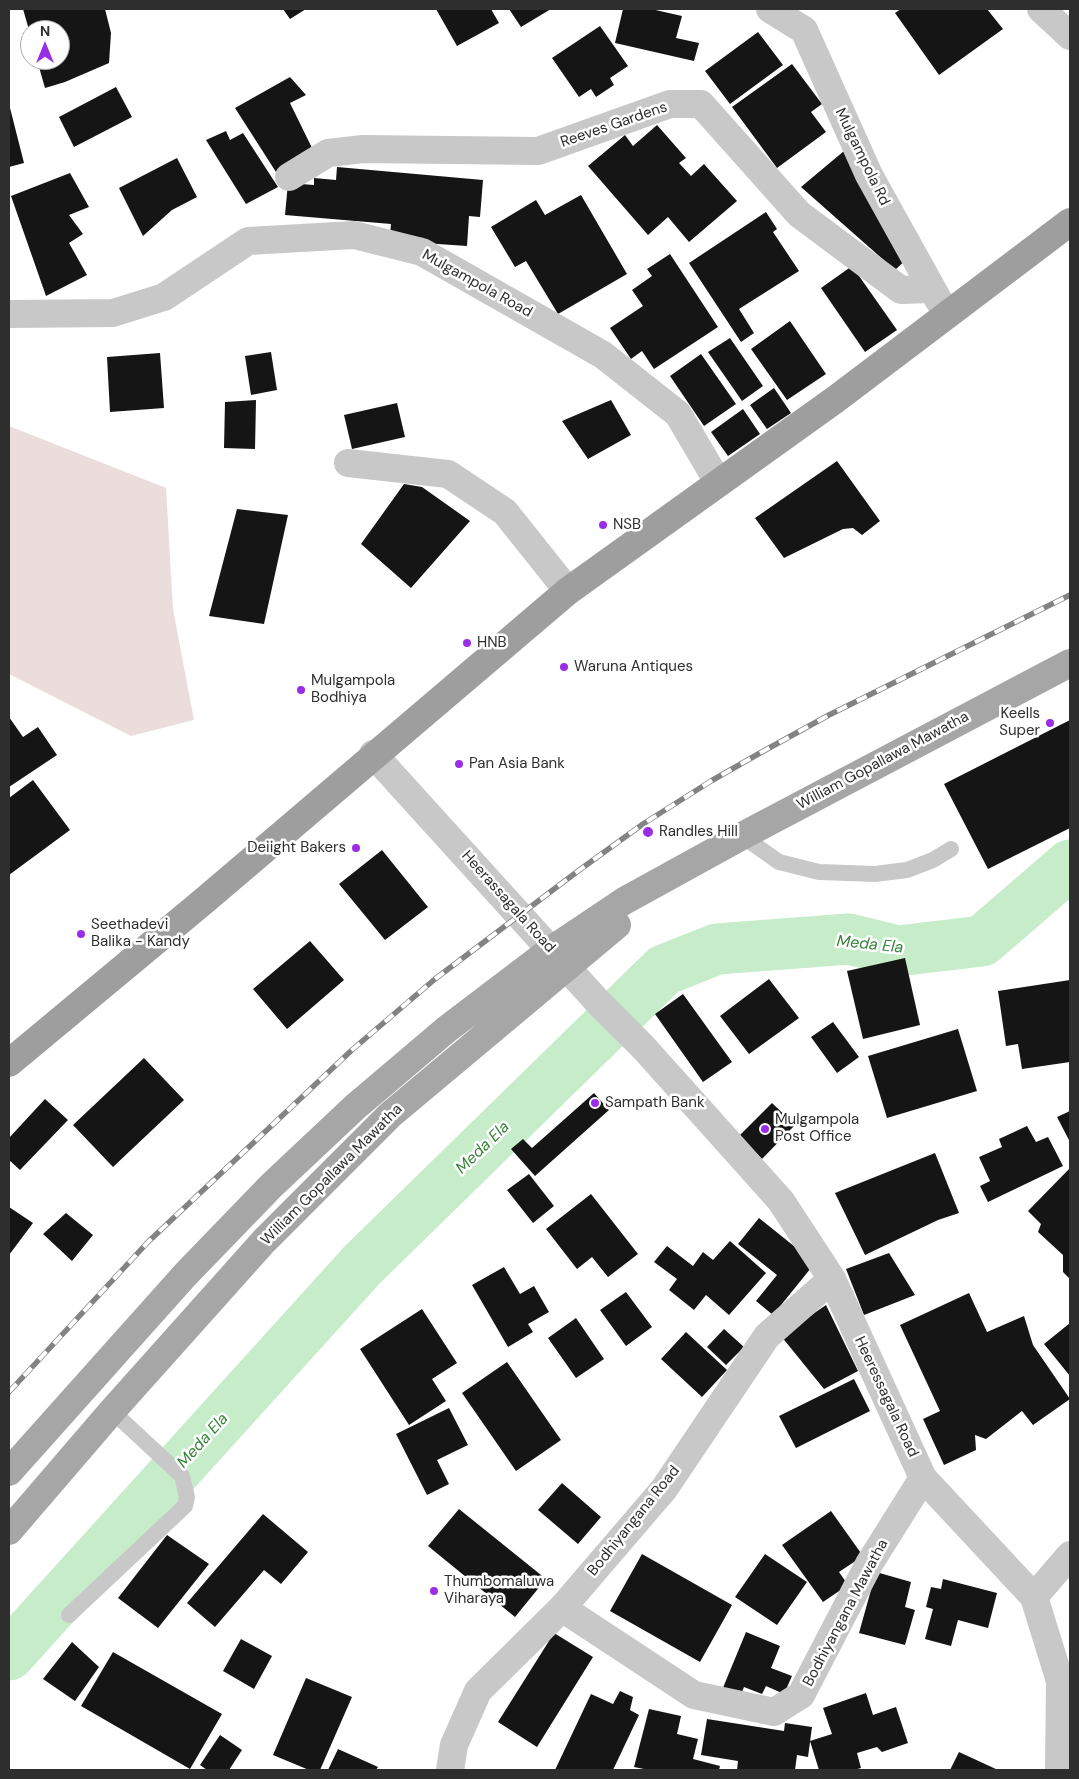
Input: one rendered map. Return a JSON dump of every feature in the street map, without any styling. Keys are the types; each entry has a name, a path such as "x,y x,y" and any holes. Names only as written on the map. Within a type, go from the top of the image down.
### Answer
{"highway":[{"path":"9,1063 205,900 373,754 568,590 836,399 1070,222"}],"main road":[{"name":"William Gopallawa Mawatha","path":"9,1531 112,1411 264,1241 390,1115 559,958 624,901 742,836 1070,663"},
{"name":"William Gopallawa Mawatha","path":"9,1472 185,1275 270,1186 390,1077 447,1029 559,958"}],"street":[{"name":"Mulgampola Rd","path":"770,9 804,30 869,175 931,289 949,314"},
{"path":"1041,9 1070,36"},
{"name":"Reeves Gardens","path":"289,177 328,153 363,149 538,151 670,104 702,104 800,214 901,290 931,289"},
{"name":"Mulgampola Road","path":"9,314 114,313 164,296 248,241 354,236 373,240 422,252 602,355 678,414 718,482"},
{"path":"348,463 448,474 506,512 568,590"},
{"name":"Heerassagala Road","path":"373,754 598,1002 644,1048"},
{"name":"Heeressagala Road","path":"644,1048 781,1202 832,1279 923,1478 1034,1597 1060,1681 1059,1770"},
{"name":"Bodhiyangana Road","path":"450,1770 454,1745 478,1691 562,1608 664,1489 767,1336 832,1279"},
{"name":"Bodhiyangana Mawatha","path":"562,1608 694,1694 774,1712 801,1694 869,1564 923,1478"},
{"path":"1034,1597 1070,1555"}],"lane":[{"path":"742,836 779,862 819,872 875,874 907,870 933,860 951,849"},
{"path":"69,1615 185,1506 187,1497 182,1476 132,1432 112,1411"}],"shaded area":[{"path":"9,426 166,488 173,609 194,720 131,736 9,674"}],"building":[{"path":"23,9 105,9 111,33 109,63 65,82 45,88 40,70 70,70 70,20 26,20"},
{"path":"283,9 306,9 290,19"},
{"path":"436,9 491,9 499,23 457,46"},
{"path":"509,9 551,9 521,27"},
{"path":"623,9 651,9 682,16 676,38 699,43 694,61 615,43"},
{"path":"901,9 987,9 1003,29 939,75 895,13"},
{"path":"600,26 628,66 610,78 614,85 596,97 591,89 579,97 552,58"},
{"path":"758,32 783,65 730,104 705,71"},
{"path":"792,64 822,104 811,112 826,132 777,168 732,107"},
{"path":"290,77 306,95 290,103 313,150 276,172 235,108"},
{"path":"116,87 132,117 74,147 59,117"},
{"path":"9,104 24,163 9,167"},
{"path":"657,125 686,158 679,163 691,176 704,164 737,201 689,242 668,217 648,235 588,166 625,135 633,146"},
{"path":"226,131 230,140 243,133 278,187 246,204 206,140"},
{"path":"844,151 909,257 895,270 801,187"},
{"path":"177,158 197,197 172,210 143,236 119,188"},
{"path":"337,167 483,180 480,217 469,216 467,246 423,243 424,238 390,235 391,224 285,215 288,183 314,185 314,178 336,180"},
{"path":"70,173 89,207 69,215 83,234 69,243 87,275 46,296 11,196"},
{"path":"581,195 627,274 558,314 526,261 515,267 491,227 536,200 545,215"},
{"path":"766,212 777,229 773,232 799,271 739,309 754,333 741,342 689,263"},
{"path":"670,254 718,327 654,369 642,351 631,359 610,328 643,306 632,290 652,276 647,269"},
{"path":"852,266 897,330 865,352 821,288"},
{"path":"790,321 826,374 787,400 751,349"},
{"path":"730,338 763,386 742,401 708,352"},
{"path":"271,352 277,390 251,395 245,356"},
{"path":"160,353 164,408 110,412 107,357"},
{"path":"701,354 736,404 704,426 670,376"},
{"path":"774,388 791,413 767,429 750,405"},
{"path":"256,400 255,449 224,448 225,402"},
{"path":"611,400 631,435 588,459 562,421"},
{"path":"397,403 405,437 352,449 344,415"},
{"path":"743,409 760,434 728,456 711,432"},
{"path":"837,461 880,521 862,535 853,528 843,529 784,558 755,518"},
{"path":"404,484 422,487 470,521 411,588 361,544"},
{"path":"237,509 288,515 264,624 209,616"},
{"path":"9,717 23,737 38,727 57,755 9,787"},
{"path":"1070,720 1070,828 988,869 944,784"},
{"path":"33,780 70,830 9,875 9,798"},
{"path":"382,850 428,907 385,940 339,884"},
{"path":"310,941 344,980 287,1029 253,989"},
{"path":"905,958 920,1025 863,1039 847,971"},
{"path":"769,979 799,1018 749,1054 720,1016"},
{"path":"1070,980 1070,1062 1022,1069 1018,1044 1006,1046 998,991"},
{"path":"683,994 732,1062 703,1082 655,1014"},
{"path":"833,1022 859,1057 837,1073 811,1037"},
{"path":"958,1029 977,1091 887,1118 868,1056"},
{"path":"144,1058 184,1100 113,1167 73,1125"},
{"path":"594,1093 609,1110 535,1176 511,1149 523,1139 532,1148"},
{"path":"45,1099 68,1120 20,1170 9,1160 9,1138"},
{"path":"772,1103 795,1125 762,1159 739,1136"},
{"path":"1070,1111 1070,1142 1057,1117"},
{"path":"1027,1126 1036,1142 1048,1137 1063,1166 988,1202 980,1186 990,1181 979,1157 1002,1147 999,1139"},
{"path":"935,1153 959,1213 938,1220 865,1255 835,1193"},
{"path":"1070,1168 1070,1279 1063,1272 1063,1255 1038,1232 1041,1224 1028,1211"},
{"path":"529,1174 554,1206 533,1223 507,1190"},
{"path":"591,1194 638,1254 608,1277 592,1257 577,1269 546,1229"},
{"path":"9,1207 33,1223 9,1255"},
{"path":"66,1213 93,1235 72,1261 43,1234"},
{"path":"759,1218 815,1263 773,1315 756,1301 777,1275 738,1244"},
{"path":"730,1241 766,1273 729,1315 706,1295 694,1310 669,1290 677,1279 654,1262 667,1246 693,1266 703,1252 713,1260"},
{"path":"889,1253 915,1295 864,1315 846,1269"},
{"path":"504,1267 520,1294 534,1286 549,1312 528,1324 533,1332 508,1347 472,1285"},
{"path":"626,1292 652,1327 626,1346 600,1310"},
{"path":"969,1293 987,1332 1024,1316 1033,1345 1070,1399 1033,1425 1022,1411 986,1439 975,1435 976,1450 944,1465 923,1419 940,1411 900,1325"},
{"path":"826,1305 858,1371 824,1389 781,1336"},
{"path":"422,1309 457,1363 432,1379 446,1401 409,1425 360,1349"},
{"path":"576,1318 604,1359 576,1378 548,1338"},
{"path":"1070,1323 1070,1376 1044,1344"},
{"path":"724,1329 744,1347 726,1365 707,1347"},
{"path":"686,1332 727,1370 702,1397 661,1359"},
{"path":"507,1362 561,1440 516,1471 462,1393"},
{"path":"854,1379 870,1411 796,1448 779,1416"},
{"path":"449,1408 468,1445 437,1460 449,1484 427,1495 396,1434"},
{"path":"562,1483 601,1517 578,1544 538,1510"},
{"path":"459,1509 546,1579 515,1617 428,1546"},
{"path":"831,1511 863,1556 839,1572 848,1585 823,1602 782,1545"},
{"path":"263,1514 308,1552 281,1584 264,1570 215,1627 187,1603"},
{"path":"167,1535 209,1564 158,1628 118,1598"},
{"path":"642,1554 732,1605 700,1662 610,1611"},
{"path":"765,1554 807,1582 777,1625 735,1597"},
{"path":"876,1572 911,1582 905,1607 915,1610 905,1645 859,1633"},
{"path":"943,1579 997,1593 988,1628 958,1620 951,1646 925,1639 933,1609 926,1607 931,1587 941,1589"},
{"path":"746,1632 780,1646 771,1668 792,1676 784,1694 766,1686 762,1694 744,1687 738,1702 720,1695"},
{"path":"554,1633 593,1657 537,1747 498,1722"},
{"path":"241,1639 272,1656 254,1689 223,1671"},
{"path":"72,1642 99,1667 75,1701 43,1679"},
{"path":"113,1652 222,1714 190,1769 81,1706"},
{"path":"306,1678 352,1697 320,1770 309,1770 273,1755"},
{"path":"620,1691 633,1697 630,1710 639,1715 613,1770 555,1770 591,1694 613,1704"},
{"path":"866,1693 873,1715 896,1707 908,1743 882,1752 877,1747 857,1753 861,1768 854,1770 819,1770 810,1741 832,1734 823,1708"},
{"path":"649,1709 681,1716 677,1734 698,1739 693,1759 720,1766 719,1770 649,1770 634,1767"},
{"path":"707,1719 784,1731 785,1723 812,1727 808,1757 797,1755 795,1770 737,1770 738,1761 701,1755"},
{"path":"220,1735 242,1750 229,1770 207,1770 200,1765"},
{"path":"338,1749 378,1767 376,1770 328,1770"},
{"path":"959,1752 998,1770 950,1770"}],"waterway":[{"name":"Meda Ela","path":"9,1655 362,1265 664,970 717,949 849,939 898,951 982,941 1070,865"}],"railway":[{"path":"9,1392 148,1242 353,1049 435,979 578,871 643,824 760,753 829,715 1070,595"}],"place":[{"name":"NSB","path":"603,525"},
{"name":"HNB","path":"467,643"},
{"name":"Waruna Antiques","path":"564,667"},
{"name":"Mulgampola Bodhiya","path":"301,690"},
{"name":"Keells Super","path":"1050,723"},
{"name":"Pan Asia Bank","path":"459,764"},
{"name":"Randles Hill","path":"648,832"},
{"name":"Deiight Bakers","path":"356,848"},
{"name":"Seethadevi Balika - Kandy","path":"81,934"},
{"name":"Sampath Bank","path":"595,1103"},
{"name":"Mulgampola Post Office","path":"765,1129"},
{"name":"Thumbomaluwa Viharaya","path":"434,1591"}]}
